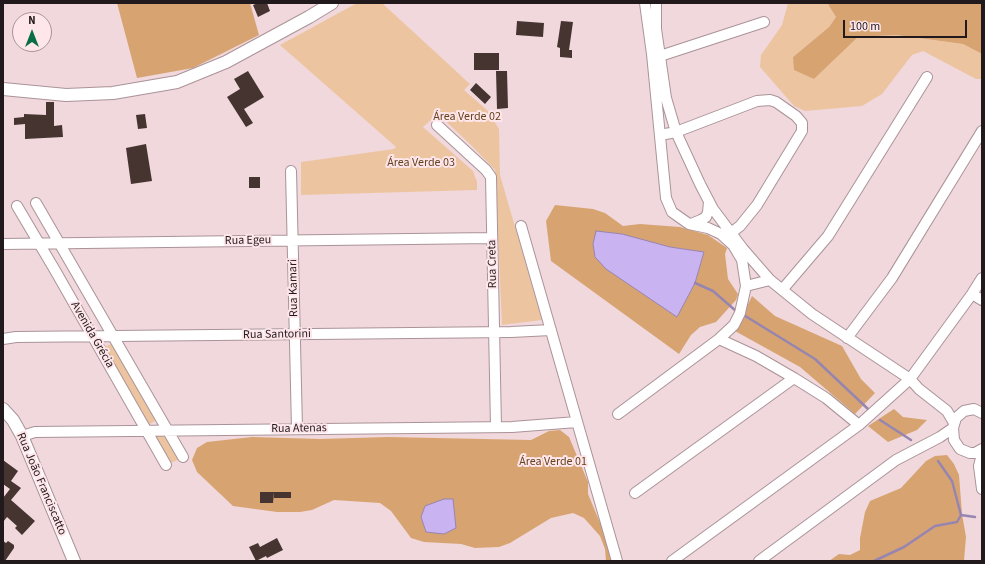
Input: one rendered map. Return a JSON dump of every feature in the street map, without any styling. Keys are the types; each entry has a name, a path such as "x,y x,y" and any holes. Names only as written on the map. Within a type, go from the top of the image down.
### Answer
{"street":[{"path":"3,89 66,95 113,93 177,82 226,62 332,3"},
{"path":"618,414 719,339 732,327 740,313 746,286 742,260 733,245 721,234 708,228 691,224 672,212 666,198 645,3"},
{"path":"656,3 656,29 666,98 676,132 709,202 747,254 770,280 812,314 910,379 919,389 947,411 953,426 954,440 957,445 979,466"},
{"path":"660,56 764,22"},
{"path":"782,290 828,236 927,77"},
{"path":"660,136 676,132 757,101 770,100 776,102 796,116 802,123 802,131 757,205 740,226 731,233"},
{"name":"Rua Creta","path":"437,126 486,170 491,177 496,427"},
{"path":"847,338 892,278 982,131"},
{"name":"Rua Kamari","path":"291,170 297,429"},
{"path":"691,224 706,217 709,202"},
{"name":"Avenida Grécia","path":"36,203 183,457"},
{"name":"Avenida Grécia","path":"17,206 166,465"},
{"path":"521,226 617,561"},
{"name":"Rua Egeu","path":"3,244 492,238"},
{"path":"672,561 859,425 910,379 982,278"},
{"path":"746,286 770,280"},
{"path":"972,294 982,300"},
{"path":"732,327 735,346"},
{"name":"Rua Santorini","path":"3,339 16,337 92,336 494,333 551,330"},
{"path":"719,339 756,356 794,378 826,398 859,425"},
{"path":"635,493 794,378"},
{"name":"Rua João Franciscatto","path":"3,409 13,420 22,436 74,561"},
{"path":"947,411 964,411 974,409 982,413"},
{"path":"759,561 896,460 940,437 953,426 960,414 964,411"},
{"name":"Rua Atenas","path":"22,436 35,432 496,427 577,422"},
{"path":"940,437 954,440"},
{"path":"965,451 975,453 982,449"},
{"path":"982,454 979,466 982,489"}],"green space":[{"path":"117,3 250,3 259,35 193,68 137,78"},
{"path":"357,3 382,3 470,84 464,90 487,110 499,129 500,175 542,320 502,325 495,170 438,114 423,127 473,171 477,182 477,190 301,195 301,162 394,149 396,147 280,45"},
{"path":"788,3 828,3 836,17 829,27 793,57 814,79 858,37 896,35 963,44 982,54 982,79 976,79 923,51 912,55 882,94 862,106 805,111 794,106 760,67 761,55 782,25"},
{"path":"828,3 982,3 982,54 963,44 896,35 858,37 814,79 794,70 793,57 829,27 836,17"},
{"path":"555,205 593,209 605,213 623,226 640,224 680,227 708,235 727,248 725,254 728,279 738,294 736,300 716,322 700,327 691,335 679,354 551,261 546,221","holes":["670,247 704,252 677,317"]},
{"path":"752,296 775,316 842,346 861,379 875,393 855,414 800,367 735,331"},
{"path":"111,344 156,417 155,421 150,424 147,423 106,352 106,346"},
{"path":"894,409 903,417 927,420 917,430 888,442 868,426"},
{"name":"Área Verde 01","path":"560,430 569,437 588,482 588,494 608,542 612,561 606,561 605,549 600,536 584,518 573,513 551,518 510,543 499,547 475,548 461,544 424,542 411,538 391,511 380,503 334,500 312,510 300,512 277,512 233,506 197,472 192,460 197,448 207,442 252,437 320,439 388,437 531,440 549,431"},
{"path":"162,433 165,434 181,459 170,463 155,440 156,436"},
{"path":"947,455 954,464 959,475 962,514 966,537 964,561 829,561 839,554 850,555 860,550 860,538 865,512 870,501 901,488 926,461 935,456"}],"shaded area":[{"path":"596,231 622,234 670,247 704,252 695,283 677,317 606,269 595,257 593,244"},
{"path":"444,499 453,499 456,528 444,534 426,532 421,517 425,506"}],"building":[{"path":"258,3 267,3 270,11 258,17 253,5"},
{"path":"517,21 544,23 543,37 516,35"},
{"path":"561,21 573,22 569,50 572,50 572,58 560,57 560,48 557,47"},
{"path":"474,53 499,53 499,70 474,70"},
{"path":"248,71 264,97 244,109 253,123 246,127 227,97 240,89 234,79"},
{"path":"496,71 507,71 508,108 497,109"},
{"path":"476,83 491,97 485,104 470,90"},
{"path":"46,102 54,102 54,126 62,125 63,137 25,139 25,124 14,125 14,118 24,117 24,114 46,115"},
{"path":"145,114 147,128 138,129 136,115"},
{"path":"146,144 152,181 131,184 126,148"},
{"path":"249,177 260,177 260,188 249,188"},
{"path":"3,460 18,471 11,481 21,488 11,500 35,521 22,535 15,528 17,526 7,517 3,522 3,498 10,489 3,484"},
{"path":"260,492 274,492 273,503 260,503"},
{"path":"274,492 291,492 291,498 274,498"},
{"path":"277,538 283,550 267,558 266,556 256,561 249,547 258,543 260,547"},
{"path":"3,541 6,543 8,541 14,545 14,548 5,561 3,561"}],"waterway":[{"path":"695,283 713,291 736,311"},
{"path":"742,314 815,359 868,409"},
{"path":"880,420 911,440"},
{"path":"938,461 952,481 961,515 975,517"},
{"path":"874,561 904,547 935,526 957,522 961,515"}],"park label":[{"name":"Área Verde 02","path":"467,117"},
{"name":"Área Verde 03","path":"421,163"}]}
